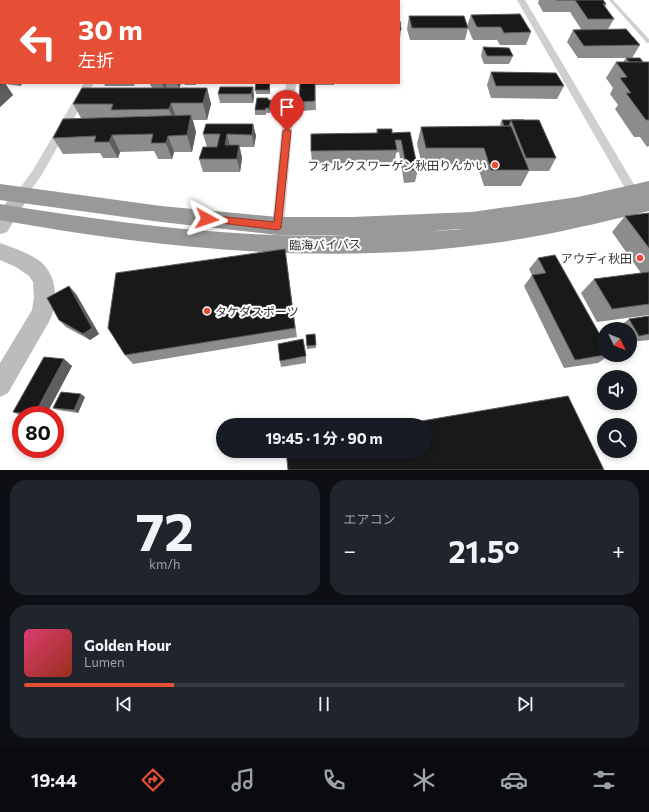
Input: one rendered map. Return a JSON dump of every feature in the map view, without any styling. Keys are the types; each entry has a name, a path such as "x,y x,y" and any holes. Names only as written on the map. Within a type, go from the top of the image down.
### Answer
{"highway":[{"name":"臨海バイパス","path":"0,192 161,214 278,226 366,226 472,220 578,204 643,197"},
{"name":"臨海バイパス","path":"3,217 175,238 272,244 399,242 471,237 559,224 643,197"}],"street":[{"path":"521,0 643,197"},
{"path":"3,217 37,173 88,84"},
{"path":"278,226 291,84"},
{"path":"0,250 34,268 42,278 46,300 42,313 0,385"}],"lane":[{"path":"611,0 649,42"}],"building":[{"path":"575,0 603,0 606,4 603,4 614,19 588,19"},
{"path":"520,14 531,32 504,33 501,27 477,27 471,15"},
{"path":"409,16 464,16 468,28 412,28"},
{"path":"626,29 640,45 584,46 573,30"},
{"path":"483,47 509,48 513,56 487,56"},
{"path":"626,58 640,58 643,62 629,62"},
{"path":"616,62 649,62 649,120 646,120 626,93 631,93 620,78 627,77"},
{"path":"491,72 556,73 564,86 496,86"},
{"path":"256,84 270,84 269,90 255,90"},
{"path":"300,84 315,84 315,101 299,102"},
{"path":"220,87 253,87 251,94 218,94"},
{"path":"82,88 207,88 203,103 171,103 169,109 111,110 113,104 73,104"},
{"path":"257,98 268,98 268,100 271,100 269,108 266,108 265,110 255,110"},
{"path":"191,115 187,135 168,136 166,143 151,143 153,134 112,135 109,142 94,142 96,136 53,138 63,119"},
{"path":"502,120 511,120 509,126 504,126"},
{"path":"511,120 539,120 556,158 526,158"},
{"path":"206,124 253,124 252,135 227,134 225,145 239,145 237,159 199,159 203,147 217,147 220,134 203,134"},
{"path":"511,126 529,170 491,170 484,148 426,148 421,127"},
{"path":"377,129 392,129 392,133 410,132 418,170 407,170 401,140 395,140 397,150 311,151 311,134 378,133"},
{"path":"649,213 649,248 625,216"},
{"name":"タケダスポーツ","path":"285,249 295,328 125,355 108,328 116,273"},
{"path":"555,255 597,330 597,356 575,360 532,275 546,273 538,258"},
{"path":"649,272 649,304 612,309 594,279"},
{"path":"69,286 92,328 83,334 59,320 47,298"},
{"path":"649,316 649,334 639,336 637,333 637,322 631,322 629,319"},
{"path":"315,334 316,345 307,346 306,335"},
{"path":"303,339 306,356 280,361 278,344"},
{"path":"44,357 64,359 39,406 16,406"},
{"path":"61,392 81,394 74,410 64,409 64,406 54,406"},
{"path":"568,396 604,470 288,470 287,458 432,458 432,419"}],"place":[{"name":"フォルクスワーゲン秋田りんかい","path":"495,165"},
{"name":"アウディ秋田","path":"640,258"},
{"name":"タケダスポーツ","path":"207,311"}],"route":[{"path":"207,219 278,226 287,131"}]}
